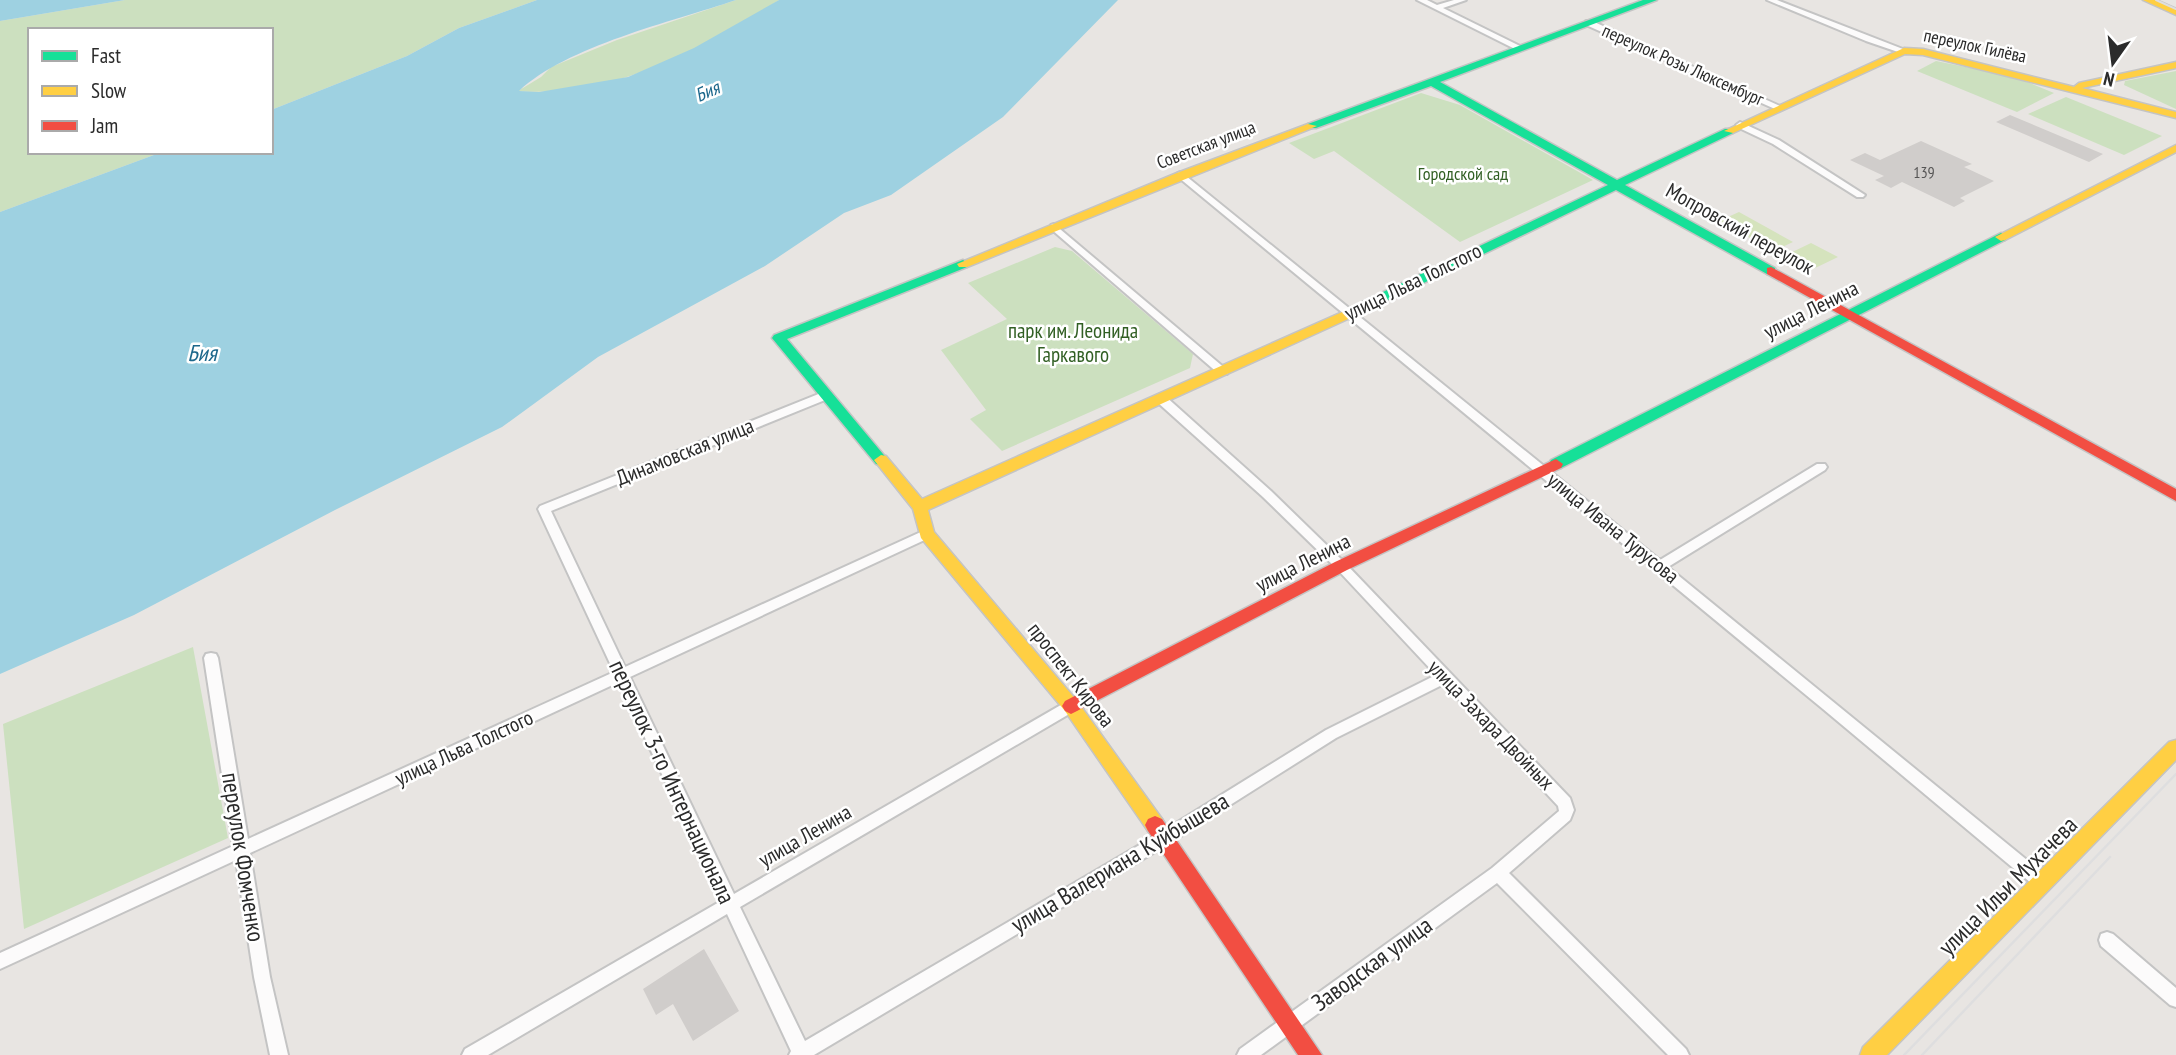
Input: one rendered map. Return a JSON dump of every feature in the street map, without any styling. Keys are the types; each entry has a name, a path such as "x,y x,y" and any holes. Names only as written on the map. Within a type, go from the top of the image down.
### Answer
{"street":[{"path":"1421,0 1520,48"},
{"path":"1437,7 1462,0"},
{"name":"Советская улица","path":"779,338 1181,175 1430,80 1652,0"},
{"name":"переулок Гилёва","path":"1771,0 1869,40 1905,51 1923,52 2073,87 2176,115"},
{"path":"2148,0 2176,12"},
{"path":"2168,0 2176,3"},
{"name":"переулок Розы Люксембург","path":"1589,23 1778,107"},
{"name":"улица Льва Толстого","path":"920,507 1223,372 1778,107 1905,51"},
{"path":"2073,87 2176,65"},
{"path":"2117,78 2125,88 2153,108"},
{"name":"Мопровский переулок","path":"1430,80 2176,496"},
{"path":"1740,125 1776,142 1860,195"},
{"name":"улица Ленина","path":"471,1055 1071,706 1341,566 1543,471 2176,148"},
{"name":"улица Ивана Турусова","path":"1181,175 1348,314 1790,671 2043,883"},
{"path":"1054,227 1223,372"},
{"name":"проспект Кирова","path":"779,338 920,507 927,534 1071,706 1165,838 1311,1055"},
{"name":"Динамовская улица","path":"544,509 826,395"},
{"name":"улица Захара Двойных","path":"1160,398 1267,494 1341,566 1565,803 1565,815 1498,873"},
{"path":"1660,566 1821,467"},
{"name":"переулок 3-го Интернационала","path":"544,509 800,1055"},
{"name":"улица Льва Толстого","path":"0,961 927,534"},
{"name":"переулок Фомченко","path":"211,657 262,977 279,1055"},
{"name":"улица Валериана Куйбышева","path":"800,1055 1165,838 1331,734 1445,677"},
{"name":"улица Ильи Мухачева","path":"1871,1055 2176,748"},
{"path":"1498,873 1680,1055"},
{"name":"Заводская улица","path":"1246,1055 1498,873"},
{"path":"2107,940 2176,999"}],"green space":[{"path":"125,0 537,0 459,28 407,56 273,109 273,28 28,28 28,154 157,154 0,212 0,21"},
{"path":"736,0 779,0 688,52 621,79 553,91 518,91 541,77 551,67 617,40"},
{"path":"1936,61 2015,77 2054,93 2017,112 1917,71"},
{"path":"2176,71 2176,109 2124,85 2125,81"},
{"name":"Городской сад","path":"1421,93 1460,105 1593,180 1460,242 1334,151 1314,159 1289,143"},
{"path":"2066,97 2162,136 2124,155 2028,114"},
{"path":"1739,212 1793,242 1774,251 1719,221"},
{"path":"1811,243 1838,257 1809,271 1782,257"},
{"name":"парк им. Леонида Гаркавого","path":"1055,247 1072,251 1193,354 1190,368 1002,451 970,419 986,410 941,350 1007,319 968,283"},
{"path":"193,647 228,838 24,929 3,724"}],"water":[{"path":"0,0 125,0 0,21"},
{"name":"Бия","path":"537,0 736,0 592,48 539,75 519,91 539,92 628,77 694,48 779,0 1118,0 1003,117 891,195 844,213 765,266 598,357 502,427 134,615 0,674 0,212 157,154 273,154 273,109 407,56 459,28"}],"building":[{"path":"2010,115 2103,154 2089,162 1996,122"},
{"path":"1921,141 1972,164 1964,167 1994,181 1960,198 1965,201 1954,207 1902,182 1891,188 1875,180 1884,176 1850,160 1865,153 1880,160"},
{"path":"704,949 739,1011 693,1041 673,1004 656,1015 643,989"}],"tram line":[{"path":"2156,0 2176,9"},
{"path":"1904,1055 2176,774"},
{"path":"1922,1055 2110,857"}],"traffic: fast":[{"path":"1312,126 1652,0"},
{"path":"1430,81 1771,271"},
{"path":"1367,305 1729,131"},
{"path":"1556,464 2001,237"},
{"path":"881,460 779,338 963,264"}],"traffic: slow":[{"path":"2148,0 2176,12"},
{"path":"1729,131 1904,51 1923,52 2176,115"},
{"path":"2079,86 2176,65"},
{"path":"963,264 1181,175 1312,126"},
{"path":"2001,237 2176,148"},
{"path":"920,507 1367,305"},
{"path":"881,460 920,507 927,534 1071,706 1155,825"},
{"path":"1871,1055 2176,748"}],"traffic: jam":[{"path":"1771,271 2176,496"},
{"path":"1071,706 1341,566 1556,464"},
{"path":"1155,825 1311,1055"}]}
